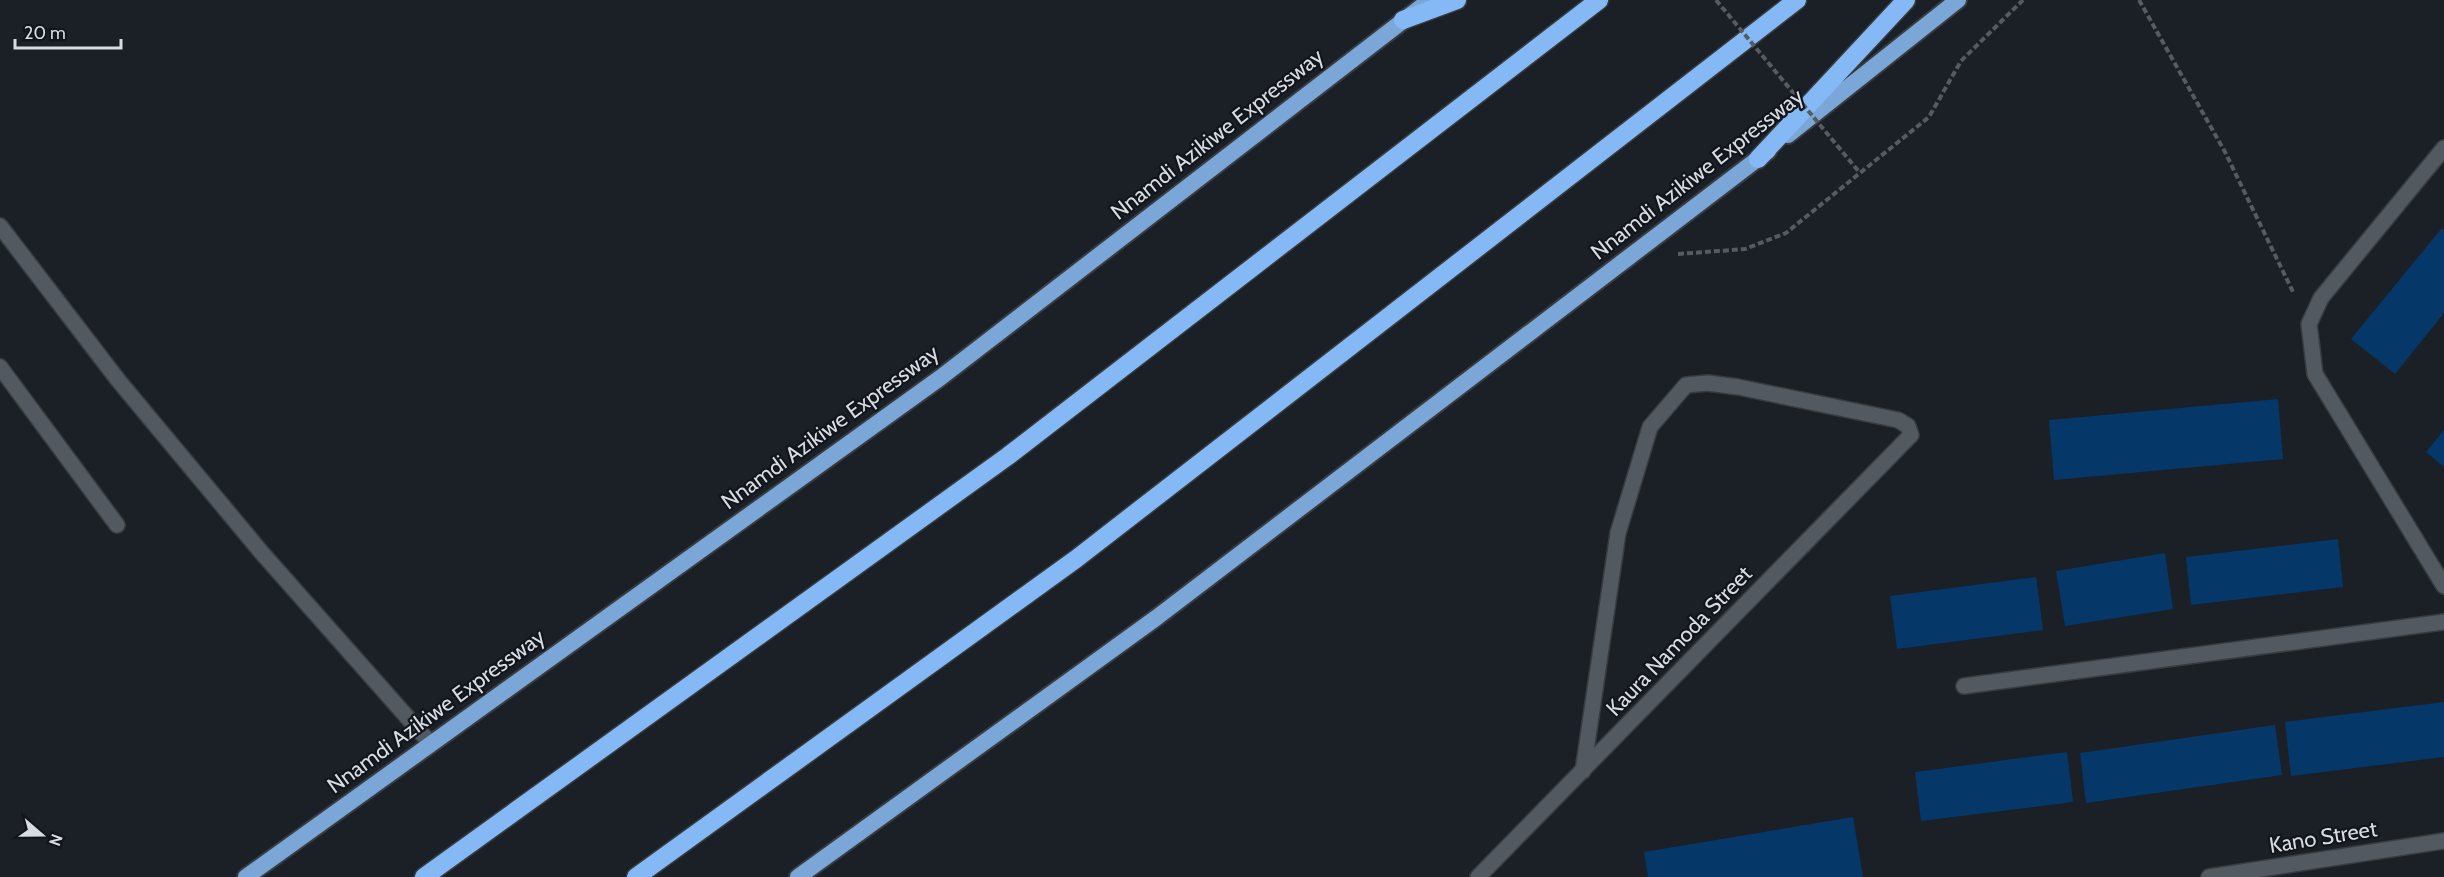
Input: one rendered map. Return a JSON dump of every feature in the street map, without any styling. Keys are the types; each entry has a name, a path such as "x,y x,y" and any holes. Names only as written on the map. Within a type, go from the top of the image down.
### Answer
{"highway":[{"name":"Nnamdi Azikiwe Expressway","path":"246,877 940,378 1430,0"},
{"path":"1403,20 1457,0"},
{"path":"424,877 1008,456 1599,0"},
{"path":"636,877 1076,559 1797,0"},
{"path":"1758,159 1906,0"},
{"name":"Nnamdi Azikiwe Expressway","path":"798,877 1156,618 1758,159 1958,0"}],"street":[{"path":"2444,148 2321,298 2308,324 2315,374 2444,586"},
{"path":"0,226 118,380 270,562 431,744"},
{"path":"0,367 117,525"},
{"name":"Kaura Namoda Street","path":"1478,877 1583,771 1911,435 1908,426 1898,420 1738,387 1708,383 1686,385 1650,428 1618,533 1583,771"},
{"path":"1964,686 2444,622"},
{"name":"Kano Street","path":"2209,877 2444,842"}],"path":[{"path":"1716,0 1860,173"},
{"path":"1630,257 1745,249 1786,233 1929,117 1961,61 2023,0"},
{"path":"2139,0 2224,152 2308,324"}],"building":[{"path":"2442,228 2444,230 2444,313 2395,374 2351,339"},
{"path":"2278,399 2283,459 2054,480 2049,420"},
{"path":"2444,430 2444,467 2426,452"},
{"path":"2338,539 2343,587 2191,605 2186,557"},
{"path":"2165,553 2173,609 2065,626 2056,571"},
{"path":"2036,577 2043,630 1897,649 1890,596"},
{"path":"2444,702 2444,757 2291,776 2285,722"},
{"path":"2275,725 2282,775 2086,803 2080,753"},
{"path":"2067,752 2073,802 1921,821 1915,772"},
{"path":"1853,817 1863,877 1648,877 1644,852"}]}
